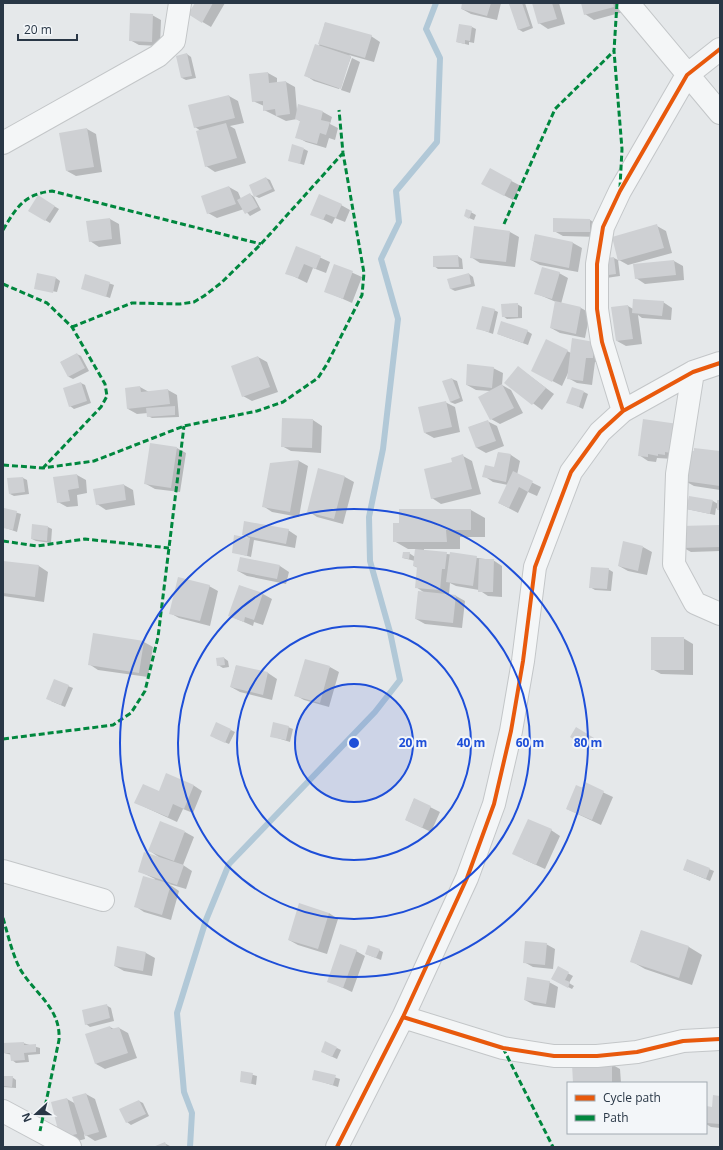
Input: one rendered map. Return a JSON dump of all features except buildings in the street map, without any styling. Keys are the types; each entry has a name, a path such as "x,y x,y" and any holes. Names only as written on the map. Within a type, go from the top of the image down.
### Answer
{"street":[{"path":"3,143 158,56 167,49 174,41 180,3"},
{"path":"628,3 720,113"},
{"path":"623,411 602,342 597,309 597,264 603,227 620,191 687,74 720,49"},
{"path":"337,1147 403,1017 467,878 494,804 512,730 524,662 535,567 571,472 600,432 623,411 693,372 720,363"},
{"path":"693,372 677,474 674,564 695,603 720,614"},
{"path":"3,871 103,900"},
{"path":"403,1017 503,1048 554,1056 597,1056 637,1052 683,1041 720,1039"},
{"path":"3,1110 70,1147"}],"waterway":[{"path":"190,1147 192,1113 184,1092 177,1013 206,920 229,864 375,712 400,680 390,632 370,561 369,517 383,449 398,319 381,259 399,222 396,191 437,142 440,58 426,29 436,3"}],"marked path":[{"path":"617,3 614,51 622,149 620,187"},
{"path":"504,224 555,109 614,51"},
{"path":"3,465 43,468 94,461 184,426 257,411 283,402 318,378 327,364 362,295 364,273 343,153 339,110"},
{"path":"72,327 132,303 180,304 194,302 204,296 221,283 261,244 343,153"},
{"path":"3,230 12,215 22,203 34,195 52,191 261,244"},
{"path":"3,284 47,303 72,327 105,384 107,396 101,407 43,468"},
{"path":"3,739 113,725 131,713 145,691 158,637 184,426"},
{"path":"3,541 37,546 85,539 169,548"},
{"path":"3,918 12,950 20,969 46,1002 56,1019 59,1029 59,1040 40,1131"},
{"path":"503,1048 553,1147"}],"cycle path":[{"path":"623,411 602,342 597,309 597,264 603,227 620,191 687,75 720,49"},
{"path":"337,1147 403,1017 467,878 494,804 511,731 523,661 535,567 571,472 600,432 623,411 693,372 720,363"},
{"path":"403,1017 503,1048 554,1056 597,1056 637,1052 683,1041 720,1039"}]}
